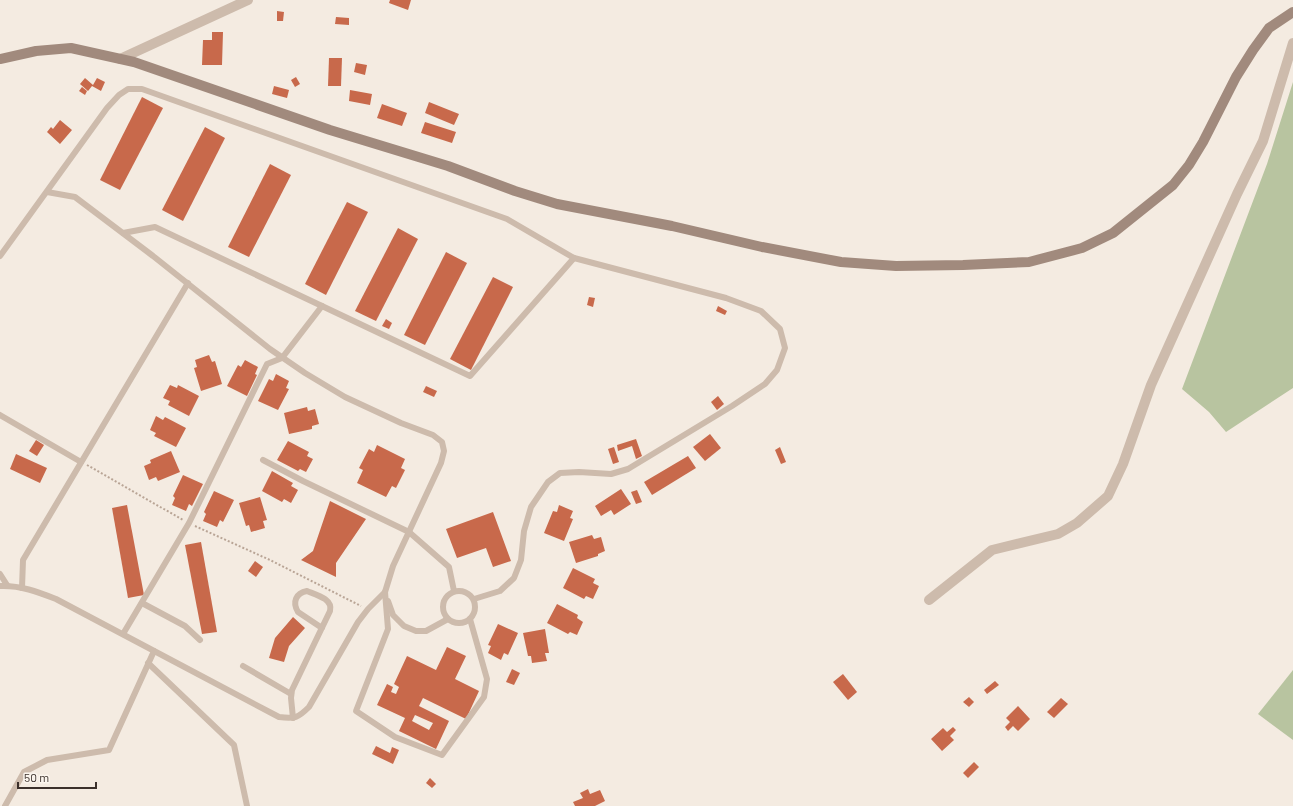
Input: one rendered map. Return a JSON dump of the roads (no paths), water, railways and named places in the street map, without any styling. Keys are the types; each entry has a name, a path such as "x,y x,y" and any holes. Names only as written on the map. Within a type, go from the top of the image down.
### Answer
{"main road":[{"path":"0,59 36,51 71,48 134,62 330,130 448,166 515,191 557,204 672,226 762,247 841,262 896,266 963,265 1029,262 1082,248 1113,233 1173,185 1189,165 1203,142 1236,77 1253,50 1269,28 1292,16"}],"street":[{"path":"120,59 248,0"},
{"path":"929,600 992,550 1058,534 1077,524 1108,496 1123,464 1154,377 1237,194 1263,141 1293,43"}],"lane":[{"path":"0,256 106,108 119,95 128,89 142,89 508,219 574,258 726,298 761,311 780,329 785,348 777,370 765,384 732,406 628,469 611,474 579,472 560,473 548,482 531,507 524,531 521,560 514,578 500,590 474,599"},
{"path":"47,192 75,197 188,283 282,358 345,397 401,423 433,435 442,442 444,451 441,463 393,566 385,592 388,628 356,711 395,737 442,755 484,697 487,679 470,619"},
{"path":"123,233 154,227 470,376 574,258"},
{"path":"22,588 23,560 188,283"},
{"path":"123,634 189,523 267,364 282,358 322,306"},
{"path":"0,415 81,462"},
{"path":"263,460 409,532 449,566 454,591"},
{"path":"0,574 3,586 30,589 56,599 280,717 293,718 301,714 309,707 358,622 368,609 385,592"},
{"path":"293,718 292,690 330,612 331,608 327,600 307,591 300,594 295,601 298,612 322,628"},
{"path":"454,591 465,591 474,599 475,610 470,619 459,623 448,619 444,614 443,603 445,598 454,591"},
{"path":"385,592 393,615 404,626 416,631 426,630 448,619"},
{"path":"142,603 185,626 200,640"},
{"path":"5,806 24,772 47,760 108,750 154,651"},
{"path":"148,663 234,745 247,806"},
{"path":"243,666 291,694"}]}
